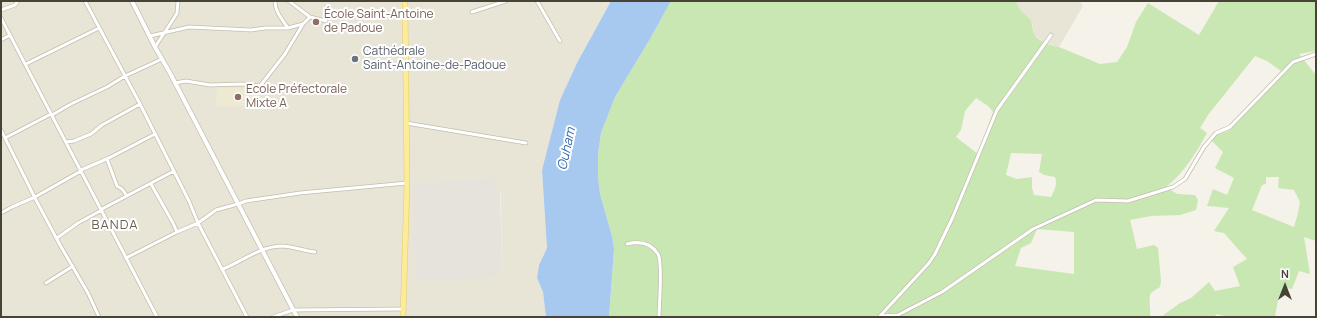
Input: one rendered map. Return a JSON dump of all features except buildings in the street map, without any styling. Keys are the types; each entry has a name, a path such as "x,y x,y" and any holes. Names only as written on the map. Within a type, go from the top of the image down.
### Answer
{"main road":[{"path":"403,317 406,183 405,1"}],"street":[{"path":"1,10 15,4 18,1"},
{"path":"85,1 140,104 174,171 198,223 247,317"},
{"path":"132,1 154,47 175,82 297,317"},
{"path":"154,47 176,13 178,1"},
{"path":"275,1 275,7 288,28"},
{"path":"289,1 310,17 326,20"},
{"path":"472,12 506,1"},
{"path":"536,1 560,41"},
{"path":"175,82 186,81 210,85 242,84 260,86 285,54 303,24 310,17"},
{"path":"1,18 157,317"},
{"path":"150,36 189,27 251,30 265,28 288,28 303,24"},
{"path":"26,64 99,28"},
{"path":"1,40 10,35"},
{"path":"879,316 929,263 935,254 952,220 997,110 1051,35"},
{"path":"879,316 898,315 942,292 1033,229 1096,200 1128,201 1173,187 1185,179 1204,147 1216,133 1230,127 1293,62 1316,54"},
{"path":"5,138 125,76 162,59"},
{"path":"66,142 74,141 91,134 102,125 140,104"},
{"path":"406,123 526,143"},
{"path":"1,130 35,197 88,293 99,317"},
{"path":"1,213 35,197 81,170 107,159 155,134"},
{"path":"107,159 118,186 127,196"},
{"path":"57,238 78,223 174,171"},
{"path":"126,258 198,223 216,210 246,201 406,183"},
{"path":"151,184 177,232"},
{"path":"627,244 634,242 643,243 651,247 659,255 661,284 659,317"},
{"path":"223,269 262,250 282,246 315,252"},
{"path":"46,283 73,266"},
{"path":"273,317 293,310 403,309"}],"shaded area":[{"path":"1,1 611,1 577,63 560,100 542,170 547,248 539,265 537,278 543,292 546,317 1,317","holes":["484,178 501,194 502,267 500,273 413,184"]},
{"path":"1016,1 1080,1 1083,6 1059,47 1043,42 1034,34 1032,23 1017,6"},
{"name":"Ecole Préfectorale Mixte A","path":"259,87 260,105 216,107 217,88"},
{"path":"490,178 500,189 502,267 500,273 491,278 415,280 413,183"}],"green space":[{"path":"671,1 1016,1 1020,9 1031,21 1036,37 1049,45 1059,47 1100,64 1117,62 1127,47 1136,22 1148,3 1199,35 1219,1 1316,1 1316,51 1299,54 1316,75 1316,241 1304,237 1310,274 1299,271 1292,289 1286,288 1278,300 1275,317 1229,317 1216,314 1215,317 1161,317 1180,303 1191,298 1209,282 1215,291 1240,286 1233,267 1247,259 1224,233 1214,231 1229,208 1207,206 1213,189 1227,195 1234,178 1215,168 1223,152 1211,140 1214,135 1228,131 1281,71 1267,61 1255,56 1208,115 1200,128 1207,133 1203,140 1184,169 1166,187 1177,194 1195,195 1198,200 1196,210 1180,215 1151,216 1130,220 1137,249 1154,245 1158,248 1161,281 1160,287 1150,295 1150,317 893,317 885,311 879,317 609,317 614,249 612,236 600,194 598,177 598,154 601,133 615,97","holes":["976,98 988,106 993,112 978,154 956,137 961,130 965,111","1011,153 1042,154 1039,172 1044,175 1055,177 1056,185 1051,197 1034,195 1032,188 1032,177 1017,179 1006,175","1266,177 1279,177 1278,188 1294,190 1300,202 1294,227 1252,210 1262,185 1266,184","1037,229 1074,232 1074,274 1015,266 1021,248 1031,243"]}],"water":[{"name":"Ouham","path":"611,1 671,1 615,97 601,133 598,154 598,177 600,194 612,236 614,249 609,317 546,317 543,292 537,278 539,265 547,248 542,170 560,100 577,63"}],"place":[{"name":"École Saint-Antoine de Padoue","path":"316,22"},
{"name":"Cathédrale Saint-Antoine-de-Padoue","path":"355,59"},
{"name":"Ecole Préfectorale Mixte A","path":"238,97"}],"district":[{"name":"BANDA","path":"115,225"}]}
